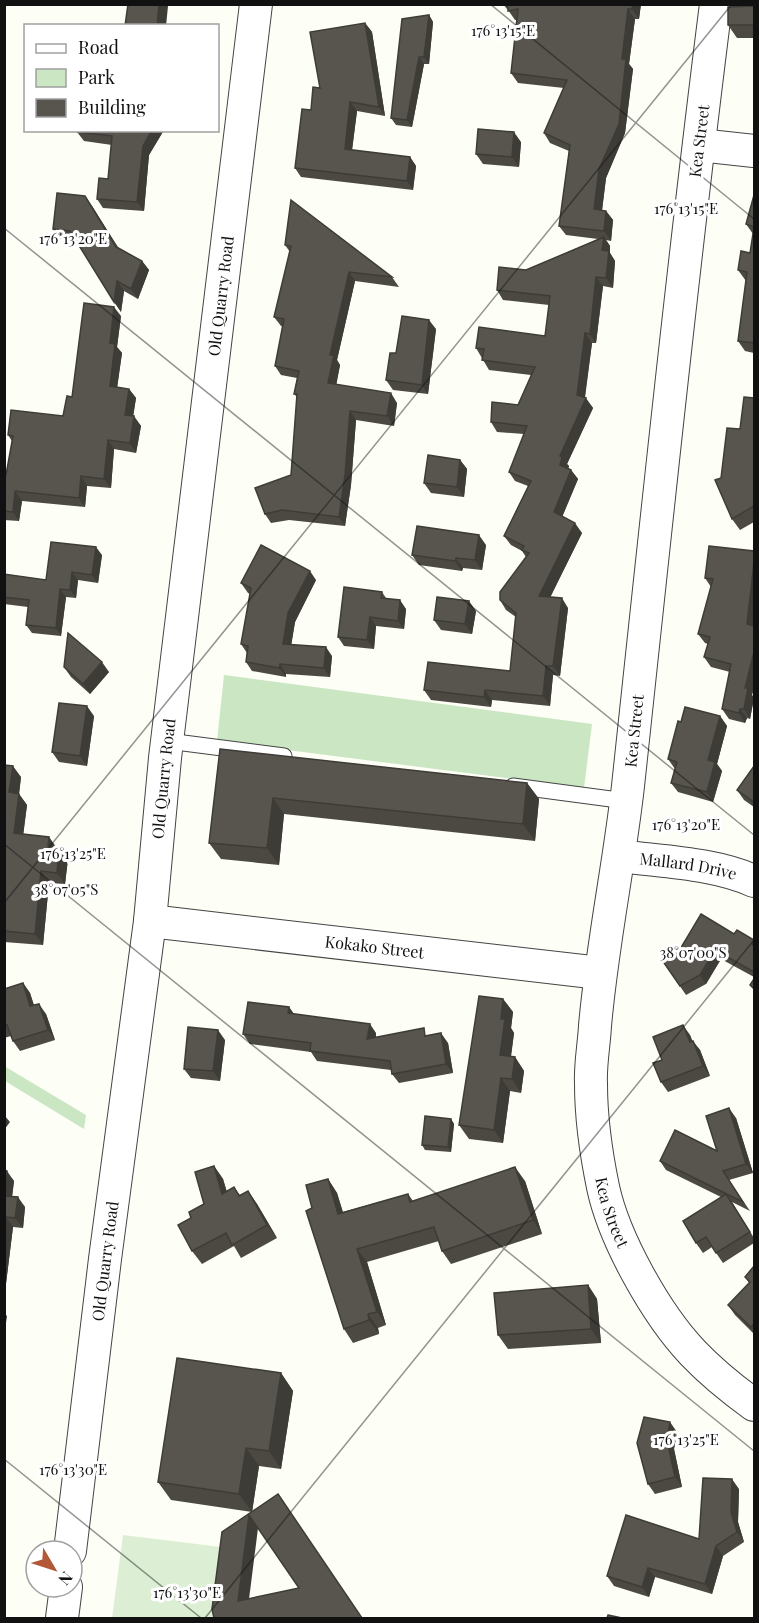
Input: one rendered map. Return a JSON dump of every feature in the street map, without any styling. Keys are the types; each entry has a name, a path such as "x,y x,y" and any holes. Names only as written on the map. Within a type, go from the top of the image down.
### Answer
{"street":[{"name":"Old Quarry Road","path":"71,1539 105,1259 150,921 168,741 256,4"},
{"name":"Kea Street","path":"716,4 620,856 600,973 590,1083 603,1191 619,1235 637,1273 659,1308 691,1351 726,1384 754,1405"},
{"path":"699,145 754,151"},
{"name":"Mallard Drive","path":"620,856 710,868 741,875 754,881"},
{"name":"Kokako Street","path":"150,921 600,973"},
{"path":"62,1618 64,1599"}],"lane":[{"path":"168,741 294,758"},
{"path":"494,784 626,801"}],"green space":[{"path":"224,675 592,724 584,788 217,741"},
{"path":"4,1066 86,1115 84,1129 5,1081"},
{"path":"123,1535 229,1548 220,1618 112,1618"}],"building":[{"path":"128,4 159,4 157,24 125,24"},
{"path":"508,4 633,4 632,9 628,9 622,59 626,59 619,124 599,169 594,209 606,211 604,231 559,226 570,145 544,133 567,80 511,73 518,9 508,11"},
{"path":"754,6 754,25 728,25 728,7"},
{"path":"429,15 424,57 419,57 407,120 391,118 402,19"},
{"path":"365,23 379,107 350,102 345,149 410,157 407,181 295,168 302,109 311,110 313,87 320,88 310,32"},
{"path":"478,129 514,132 512,157 476,154"},
{"path":"77,132 151,132 143,146 137,202 97,199 99,178 108,179 112,136"},
{"path":"57,193 85,196 116,247 142,261 131,289 117,281 114,302 70,231 53,229"},
{"path":"754,195 754,227 746,224"},
{"path":"291,200 392,277 349,272 330,355 334,355 328,383 391,393 387,416 350,411 339,517 282,510 265,514 255,488 291,475 297,394 294,394 299,371 275,366 284,319 274,317 291,246 285,245"},
{"path":"754,227 754,343 738,341 747,272 738,270 741,251 750,253"},
{"path":"604,237 602,250 609,251 606,278 596,277 590,334 585,333 577,395 586,398 560,456 562,457 560,465 571,470 554,512 575,523 539,596 562,598 553,666 546,666 543,696 485,690 484,697 424,690 428,662 510,671 516,613 500,600 500,592 529,553 522,550 524,546 504,536 531,481 509,472 527,426 491,422 492,402 518,405 535,367 482,360 484,349 476,348 479,327 545,336 550,296 497,290 499,267 526,270"},
{"path":"84,303 114,307 110,343 115,344 110,386 129,389 125,415 134,416 130,443 108,440 104,479 81,476 79,498 15,491 13,512 4,511 4,475 6,475 13,436 8,435 11,410 63,416 67,396 72,397"},
{"path":"402,316 429,320 422,385 386,380 390,353 396,353"},
{"path":"744,397 754,398 754,506 732,519 715,480 721,478 727,428 740,429"},
{"path":"428,455 460,460 457,487 424,483"},
{"path":"417,526 479,535 475,560 456,558 455,561 412,555"},
{"path":"51,542 96,547 92,575 72,572 70,590 60,589 56,628 26,625 29,600 4,597 4,574 46,580"},
{"path":"261,545 310,571 288,613 283,644 326,647 324,668 280,664 279,668 246,662 248,646 241,644 251,588 241,583"},
{"path":"709,546 754,551 747,624 754,626 754,652 745,688 748,688 744,709 740,709 739,713 722,709 731,664 704,657 710,637 698,634 713,579 705,578"},
{"path":"344,587 382,592 381,598 400,600 398,621 370,617 367,640 338,637"},
{"path":"437,597 469,601 465,624 434,620"},
{"path":"68,633 102,662 83,684 64,667"},
{"path":"59,703 87,706 80,756 52,752"},
{"path":"685,707 720,716 708,760 715,762 707,792 671,783 677,762 668,759 678,721 681,722"},
{"path":"220,749 527,783 523,824 273,798 267,848 209,843"},
{"path":"4,765 13,766 9,792 19,794 14,833 49,837 48,846 59,847 57,873 41,871 35,934 4,931"},
{"path":"754,766 754,802 737,790"},
{"path":"701,914 734,934 737,930 754,940 752,944 754,946 754,972 715,950 700,975 680,986 662,960 682,946"},
{"path":"23,983 30,1006 39,1004 48,1030 13,1041 7,1025 4,1026 4,989"},
{"path":"479,996 503,999 501,1019 505,1019 500,1055 515,1057 512,1079 501,1078 494,1130 459,1125"},
{"path":"248,1002 289,1007 288,1013 370,1024 367,1039 424,1028 425,1036 441,1033 446,1064 392,1074 390,1061 310,1051 311,1043 243,1034"},
{"path":"683,1025 690,1042 693,1041 703,1066 661,1082 653,1063 662,1060 653,1037"},
{"path":"188,1027 218,1030 213,1071 184,1069"},
{"path":"729,1108 746,1164 723,1171 743,1202 660,1161 675,1130 717,1151 706,1116"},
{"path":"425,1116 451,1119 448,1147 422,1145"},
{"path":"214,1166 222,1194 234,1187 239,1196 248,1191 267,1225 232,1245 226,1233 192,1251 178,1225 191,1218 189,1212 204,1204 195,1172"},
{"path":"515,1167 533,1220 442,1251 434,1227 357,1249 377,1312 368,1314 369,1320 344,1329 306,1211 312,1208 306,1185 328,1179 338,1214 408,1194 410,1202"},
{"path":"4,1170 7,1171 4,1190"},
{"path":"726,1194 750,1232 716,1253 706,1237 696,1243 683,1221"},
{"path":"4,1196 18,1197 15,1218 6,1217 4,1228"},
{"path":"754,1266 754,1324 751,1327 728,1305 750,1282 745,1277"},
{"path":"588,1285 591,1329 498,1335 494,1293"},
{"path":"177,1358 281,1373 269,1451 246,1448 239,1494 158,1482"},
{"path":"644,1417 670,1422 667,1440 675,1477 648,1484 637,1443"},
{"path":"703,1478 732,1479 731,1512 737,1532 716,1546 705,1584 648,1568 642,1587 607,1576 626,1515 699,1539"},
{"path":"278,1494 362,1618 214,1618 212,1609 222,1532","holes":["249,1515 299,1588 238,1601"]}]}
